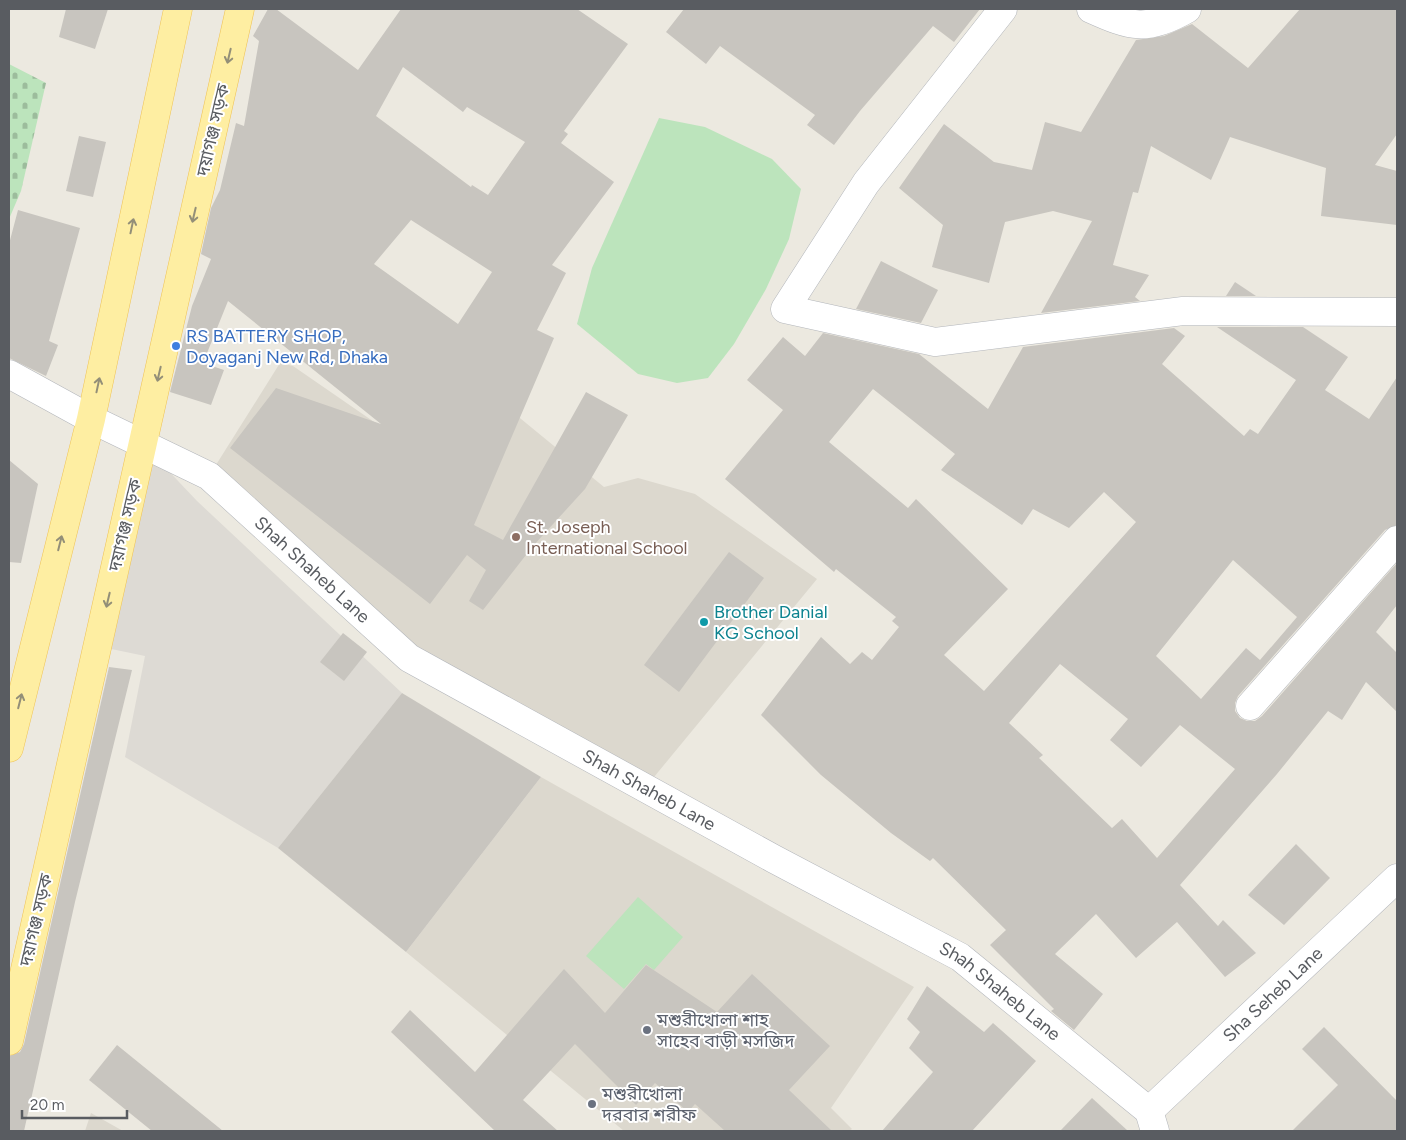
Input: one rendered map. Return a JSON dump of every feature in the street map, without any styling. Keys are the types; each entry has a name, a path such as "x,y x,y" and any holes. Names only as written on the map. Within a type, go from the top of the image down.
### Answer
{"main road":[{"path":"9,748 90,419 178,9"},
{"name":"দয়াগঞ্জ সড়ক","path":"9,1041 240,9"}],"street":[{"path":"1003,9 866,183 785,309 935,342 1183,311 1397,312"},
{"path":"1091,9 1133,26 1158,22 1187,9"},
{"name":"Shah Shaheb Lane","path":"9,374 90,419 209,476 409,658 774,859 960,957 1152,1121"},
{"path":"1250,706 1397,540"},
{"name":"Sha Seheb Lane","path":"1152,1121 1397,878"}],"shaded area":[{"name":"St. Joseph International School","path":"280,363 293,366 438,466 504,405 604,487 638,478 695,494 817,579 645,788 409,658 209,476"},
{"path":"143,444 197,501 402,693 278,848 125,757 145,656 97,646"},
{"name":"মশুরীখোলা দরবার শরীফ","path":"541,777 914,987 831,1108 852,1129 849,1131 624,1131 406,952"},
{"path":"91,1113 123,1131 85,1131"}],"green space":[{"path":"9,64 46,83 21,191 9,219"},
{"path":"659,118 705,127 772,159 801,189 789,239 766,289 734,344 708,378 677,383 638,374 577,324 592,268"},
{"path":"638,897 683,937 654,970 646,964 624,989 586,956"}],"building":[{"path":"66,9 108,9 95,49 59,37"},
{"path":"268,9 276,9 358,70 401,9 577,9 628,44 564,131 568,134 561,143 614,182 552,265 566,273 537,330 554,338 474,525 503,540 586,392 628,415 585,489 533,546 483,610 469,601 486,570 467,555 430,604 230,448 276,388 381,424 228,301 203,363 224,370 211,405 170,392 192,306 211,259 201,254 211,208 220,190 236,123 244,126 259,41 253,36","holes":["403,67 463,112 467,107 525,142 488,195 472,185 471,187 376,116","411,220 492,272 458,324 374,264"]},
{"path":"684,9 980,9 954,42 933,26 860,111 834,145 807,125 815,115 720,46 706,64 666,32"},
{"path":"1300,9 1397,9 1397,134 1375,165 1397,171 1397,225 1321,216 1326,168 1230,137 1211,180 1151,146 1138,193 1133,192 1113,265 1149,275 1135,297 1140,301 1041,313 1092,221 1053,211 1005,222 989,283 932,267 943,225 899,188 944,124 994,162 1032,170 1045,122 1081,132 1136,40 1164,36 1192,24 1248,68"},
{"path":"79,136 106,142 93,197 66,191"},
{"path":"18,210 80,228 49,341 58,345 46,376 9,358 9,244"},
{"path":"881,261 938,290 921,323 856,309"},
{"path":"1235,282 1256,296 1226,296"},
{"path":"1217,327 1303,327 1348,357 1325,390 1369,419 1397,377 1397,525 1385,530 1238,696 1235,703 1235,711 1240,718 1247,721 1255,721 1262,716 1397,563 1397,605 1376,632 1397,653 1397,712 1366,682 1342,720 1328,711 1277,774 1180,885 1218,926 1223,920 1256,953 1225,977 1177,922 1136,958 1096,914 1055,954 1103,994 1074,1030 1051,1011 1054,1009 990,945 1006,930 933,858 930,861 891,833 821,775 761,715 821,637 850,664 862,652 872,660 899,627 892,621 896,617 836,569 834,572 725,479 783,410 747,380 783,337 805,356 823,333 919,354 988,409 1023,347 1174,328 1185,336 1162,364 1244,436 1250,429 1258,434 1296,380","holes":["873,389 955,454 941,470 1022,525 1033,509 1069,528 1104,492 1136,522 984,691 944,655 1008,589 916,499 908,508 829,442","1233,560 1297,617 1260,660 1246,648 1201,699 1156,656","1060,664 1128,719 1110,740 1141,767 1180,725 1235,769 1157,858 1122,819 1112,828 1039,758 1043,755 1009,723"]},
{"path":"9,460 38,484 21,563 9,562"},
{"name":"Brother Danial KG School","path":"729,552 764,578 679,692 644,665"},
{"path":"343,633 367,652 344,681 320,662"},
{"path":"109,667 132,670 75,902 24,1131 9,1131 9,1056 20,1052 24,1044"},
{"path":"402,693 541,777 406,952 278,848"},
{"path":"1296,844 1330,878 1284,925 1248,895"},
{"path":"646,965 717,1012 752,974 830,1046 789,1090 832,1131 725,1131 695,1104 688,1112 655,1083 636,1105 575,1044 523,1100 558,1131 495,1131 391,1032 410,1010 475,1072 564,969 605,1013"},
{"path":"927,986 984,1032 993,1023 1036,1061 972,1131 882,1131 933,1072 909,1048 920,1032 907,1019"},
{"path":"1324,1027 1397,1101 1397,1131 1292,1131 1338,1085 1302,1049"},
{"path":"117,1045 223,1131 152,1131 89,1080"},
{"path":"1092,1098 1128,1131 1060,1131"}],"place":[{"name":"RS BATTERY SHOP, Doyaganj New Rd, Dhaka","path":"176,346"},
{"name":"St. Joseph International School","path":"516,537"},
{"name":"Brother Danial KG School","path":"704,622"},
{"name":"মশুরীখোলা শাহ সাহেব বাড়ী মসজিদ","path":"647,1030"},
{"name":"মশুরীখোলা দরবার শরীফ","path":"592,1104"}]}
